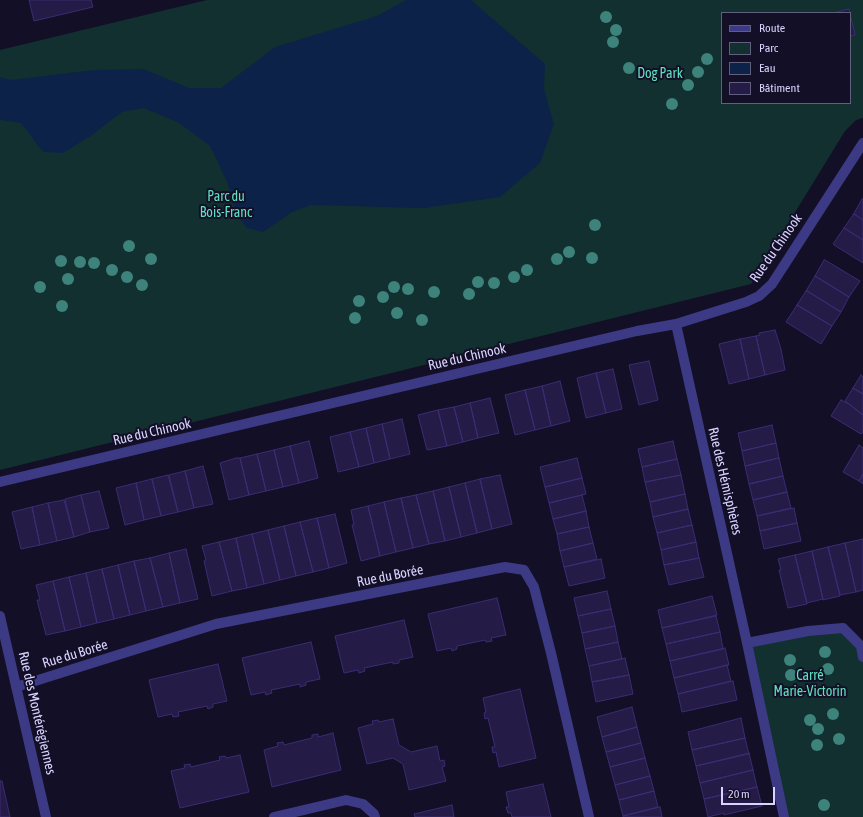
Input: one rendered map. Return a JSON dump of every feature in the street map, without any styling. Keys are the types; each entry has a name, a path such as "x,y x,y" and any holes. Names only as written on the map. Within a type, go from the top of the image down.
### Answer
{"street":[{"name":"Rue du Chinook","path":"0,482 630,333 676,324 746,302 760,296 772,284 863,144"},
{"name":"Rue des Hémisphères","path":"676,324 784,817"},
{"name":"Rue du Borée","path":"16,687 216,624 505,567 524,570 534,587 589,817"},
{"name":"Rue des Montérégiennes","path":"0,616 46,817"},
{"path":"747,643 808,631 843,628 861,646 863,657"},
{"path":"274,817 346,800 363,804 374,814 375,817"}],"green space":[{"name":"Parc du Bois-Franc","path":"207,0 863,0 863,118 856,120 845,131 751,284 0,470 0,50"},
{"name":"Carré Marie-Victorin","path":"843,628 863,657 863,817 784,817 747,643"}],"water":[{"path":"406,0 471,0 545,64 544,89 554,124 540,163 500,197 424,208 311,205 292,212 263,232 247,228 236,214 228,184 210,146 178,122 143,108 122,112 92,135 63,153 43,152 21,123 0,120 0,77 11,80 93,70 143,69 189,88 221,88 275,47 377,16"}],"building":[{"path":"29,0 91,0 93,7 34,21"},
{"path":"849,9 850,12 837,12"},
{"path":"851,17 855,35 851,36"},
{"path":"862,199 863,220 854,214 853,215"},
{"path":"854,214 863,220 863,240 844,228"},
{"path":"844,228 863,240 863,263 833,244"},
{"path":"824,260 860,281 849,297 815,276"},
{"path":"815,276 849,297 841,312 806,291"},
{"path":"806,291 841,312 832,326 797,305"},
{"path":"797,305 832,326 821,344 786,322"},
{"path":"775,330 781,349 785,370 765,375 756,336 760,335 759,333"},
{"path":"756,336 765,375 749,379 740,339"},
{"path":"740,339 749,379 729,384 719,344"},
{"path":"649,361 658,400 639,405 629,365"},
{"path":"613,369 622,409 606,413 596,373"},
{"path":"596,373 606,413 586,418 577,378"},
{"path":"861,375 863,377 863,394 853,388"},
{"path":"560,381 570,421 551,426 542,386"},
{"path":"542,386 551,426 535,430 525,390"},
{"path":"853,388 863,394 863,415 845,401"},
{"path":"525,390 535,430 515,435 505,395"},
{"path":"490,398 499,433 478,438 470,403"},
{"path":"841,400 849,404 863,415 863,432 861,434 831,416"},
{"path":"470,403 478,438 463,442 454,407"},
{"path":"454,407 463,442 447,446 438,410"},
{"path":"438,410 447,446 427,450 418,415"},
{"path":"402,419 410,454 390,459 382,424"},
{"path":"382,424 390,459 374,463 366,428"},
{"path":"772,425 776,443 742,451 738,433"},
{"path":"366,428 374,463 359,467 350,432"},
{"path":"350,432 359,467 338,472 330,437"},
{"path":"309,441 318,478 299,483 290,446"},
{"path":"673,441 677,459 642,467 638,449"},
{"path":"776,443 779,458 745,466 742,451"},
{"path":"859,445 863,448 863,474 859,481 843,472"},
{"path":"290,446 299,483 283,487 274,450"},
{"path":"274,450 283,487 266,491 257,454"},
{"path":"257,454 266,491 249,495 240,458"},
{"path":"240,458 249,495 229,500 220,463"},
{"path":"577,458 582,478 545,487 540,467"},
{"path":"779,458 783,476 749,484 745,466"},
{"path":"677,459 681,475 645,482 642,467"},
{"path":"203,466 213,504 194,508 185,471"},
{"path":"185,471 194,508 178,512 169,475"},
{"path":"863,474 863,484 859,481"},
{"path":"168,475 178,512 161,516 152,479"},
{"path":"500,475 512,524 492,529 480,479"},
{"path":"681,475 685,494 650,502 645,482"},
{"path":"783,476 787,492 753,500 749,484"},
{"path":"582,478 586,494 549,503 545,487"},
{"path":"152,479 161,516 144,520 136,483"},
{"path":"480,479 492,529 477,533 465,483"},
{"path":"136,483 144,520 125,525 116,488"},
{"path":"465,483 477,533 461,537 449,487"},
{"path":"449,487 461,537 445,541 433,491"},
{"path":"99,491 109,528 90,532 81,495"},
{"path":"433,491 445,541 429,544 416,495"},
{"path":"787,492 791,508 757,516 753,500"},
{"path":"685,494 688,509 653,517 650,502"},
{"path":"81,495 90,532 74,537 65,499"},
{"path":"416,495 429,544 413,548 401,498"},
{"path":"582,495 586,511 553,519 549,503"},
{"path":"401,498 413,548 396,552 384,502"},
{"path":"64,500 74,537 57,541 48,503"},
{"path":"384,502 396,552 380,556 368,506"},
{"path":"48,503 57,541 40,545 32,507"},
{"path":"368,506 380,556 361,561 352,525 354,525 351,510"},
{"path":"32,507 40,545 21,549 12,512"},
{"path":"794,508 797,523 760,531 757,516"},
{"path":"688,509 692,525 657,533 653,517"},
{"path":"586,511 589,527 557,534 553,519"},
{"path":"335,514 347,563 329,568 317,518"},
{"path":"317,518 329,568 313,572 300,522"},
{"path":"300,522 313,572 296,576 284,526"},
{"path":"797,523 801,541 764,549 760,531"},
{"path":"692,525 696,542 661,550 657,533"},
{"path":"284,526 296,576 280,580 268,530"},
{"path":"589,527 593,543 560,551 557,534"},
{"path":"268,530 280,580 264,584 252,534"},
{"path":"252,534 264,584 247,588 236,538"},
{"path":"236,538 247,588 232,591 219,542"},
{"path":"863,539 863,590 856,592 845,543"},
{"path":"219,542 232,591 212,596 202,546"},
{"path":"696,542 699,558 664,565 661,550"},
{"path":"593,543 597,559 564,567 560,551"},
{"path":"845,543 856,592 840,595 828,547"},
{"path":"828,547 840,596 823,600 812,551"},
{"path":"186,549 198,599 180,603 169,553"},
{"path":"812,551 823,599 807,603 795,555"},
{"path":"169,553 180,603 163,607 150,558"},
{"path":"795,555 807,604 788,608 779,570 781,570 778,559"},
{"path":"150,558 163,607 146,611 134,561"},
{"path":"699,558 704,577 669,585 664,565"},
{"path":"601,559 605,578 569,586 564,567"},
{"path":"134,561 146,611 130,615 118,565"},
{"path":"118,565 130,615 114,619 102,569"},
{"path":"102,569 114,619 97,623 86,573"},
{"path":"86,573 97,623 81,627 69,577"},
{"path":"69,577 81,627 65,631 53,581"},
{"path":"53,581 65,631 46,635 37,600 40,600 36,585"},
{"path":"607,591 611,609 578,616 574,598"},
{"path":"712,596 717,615 662,628 658,610"},
{"path":"497,598 506,635 491,638 492,641 486,642 485,640 457,646 457,649 452,651 451,648 437,651 428,614"},
{"path":"611,609 615,626 582,633 578,616"},
{"path":"716,616 720,632 666,644 662,628"},
{"path":"404,620 413,657 399,660 399,663 393,664 393,662 364,668 365,671 359,673 358,670 344,673 335,636"},
{"path":"615,626 618,642 585,649 582,633"},
{"path":"720,632 723,649 670,661 666,644"},
{"path":"311,642 320,679 306,682 306,685 300,687 300,684 271,690 272,693 266,695 265,692 251,695 242,658"},
{"path":"618,642 622,659 589,666 585,649"},
{"path":"725,648 729,665 674,678 670,661"},
{"path":"625,658 629,675 592,682 589,666"},
{"path":"218,664 227,701 213,704 213,707 208,709 207,706 178,712 179,716 173,717 172,714 158,717 149,680"},
{"path":"727,665 731,681 678,694 674,678"},
{"path":"629,675 633,694 596,702 592,682"},
{"path":"733,681 737,700 682,712 678,694"},
{"path":"520,689 536,758 499,767 496,752 493,753 492,747 495,747 488,718 485,719 484,713 486,712 483,698"},
{"path":"632,707 637,727 602,737 597,717"},
{"path":"741,718 745,738 692,750 688,732"},
{"path":"393,719 399,745 411,752 437,746 440,761 444,760 445,766 442,767 446,781 409,790 403,764 393,758 367,764 358,728 373,724 372,721 378,720 379,722"},
{"path":"637,727 641,743 606,752 602,737"},
{"path":"333,733 341,770 272,787 264,750 278,746 277,743 283,742 284,745 312,738 312,735 318,734 318,737"},
{"path":"745,738 749,754 696,766 692,750"},
{"path":"641,743 645,758 610,767 606,752"},
{"path":"749,753 753,770 700,783 696,766"},
{"path":"240,755 249,792 180,808 171,771 185,768 184,765 190,764 191,767 220,760 219,757 225,756 226,758"},
{"path":"645,758 650,776 615,785 610,767"},
{"path":"753,770 757,787 704,799 700,783"},
{"path":"650,776 654,791 619,800 615,785"},
{"path":"0,781 2,781 10,817 0,817"},
{"path":"543,784 551,817 512,817 511,813 508,813 506,807 509,807 506,792"},
{"path":"757,787 762,806 724,815 724,813 708,817 704,799"},
{"path":"654,791 658,807 623,816 619,800"},
{"path":"452,805 454,817 415,817 414,814"},
{"path":"660,807 662,817 623,817 623,816"}],"park label":[{"name":"Dog Park","path":"660,74"}]}
